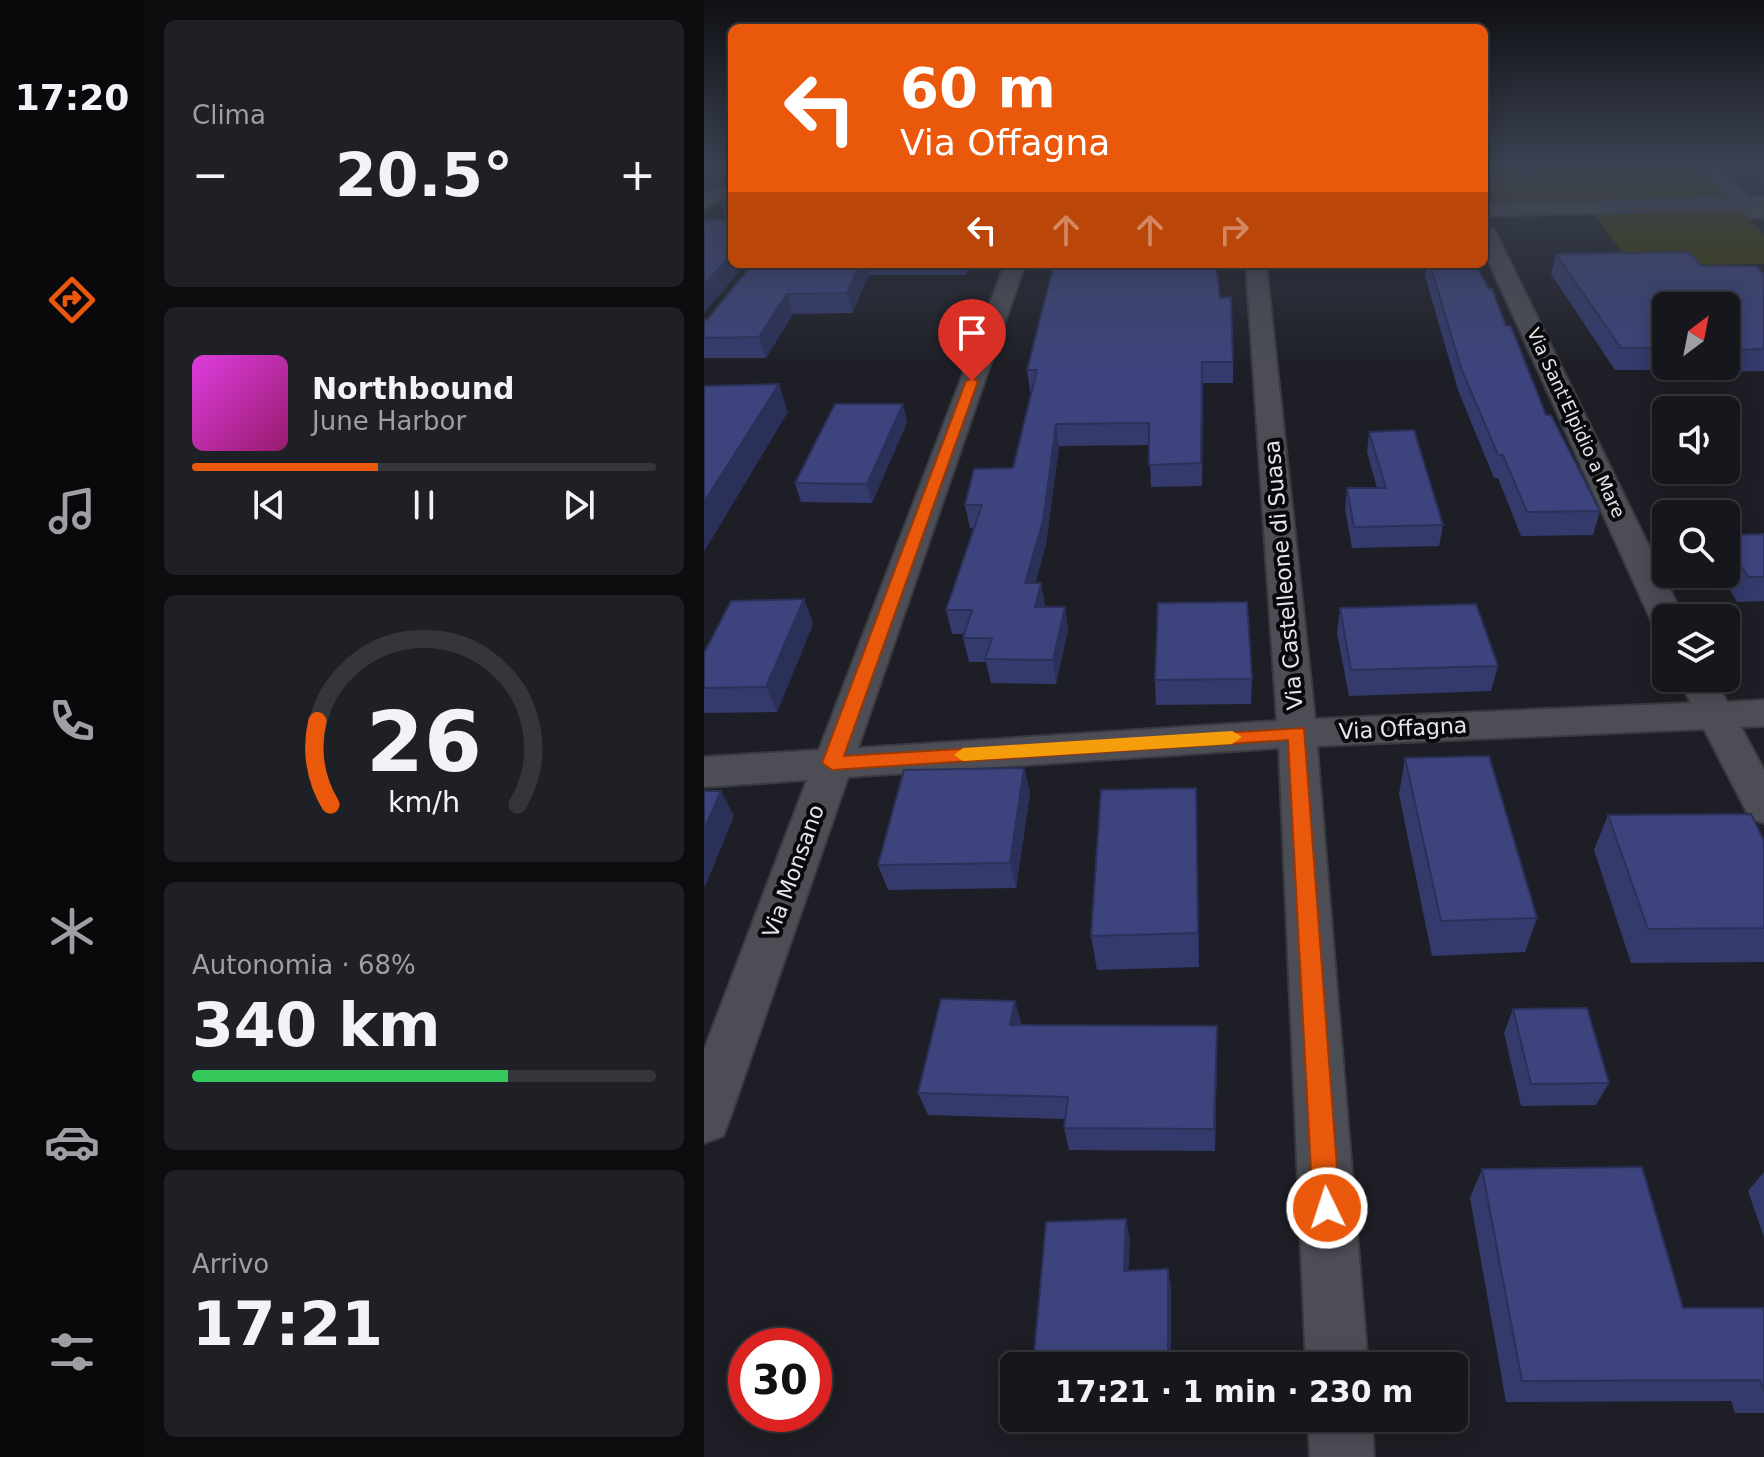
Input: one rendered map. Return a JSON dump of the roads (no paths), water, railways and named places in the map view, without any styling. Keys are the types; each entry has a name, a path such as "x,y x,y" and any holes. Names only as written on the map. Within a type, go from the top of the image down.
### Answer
{"street":[{"name":"Via Sant'Elpidio a Mare","path":"1488,238 1660,604"},
{"name":"Via Monsano","path":"704,1118 1014,268"},
{"name":"Via Castelleone di Suasa","path":"1256,268 1297,733 1336,1352"},
{"path":"1704,692 1764,807"},
{"name":"Via Offagna","path":"704,772 1297,733 1764,713"},
{"path":"1341,1432 1342,1457"}]}
